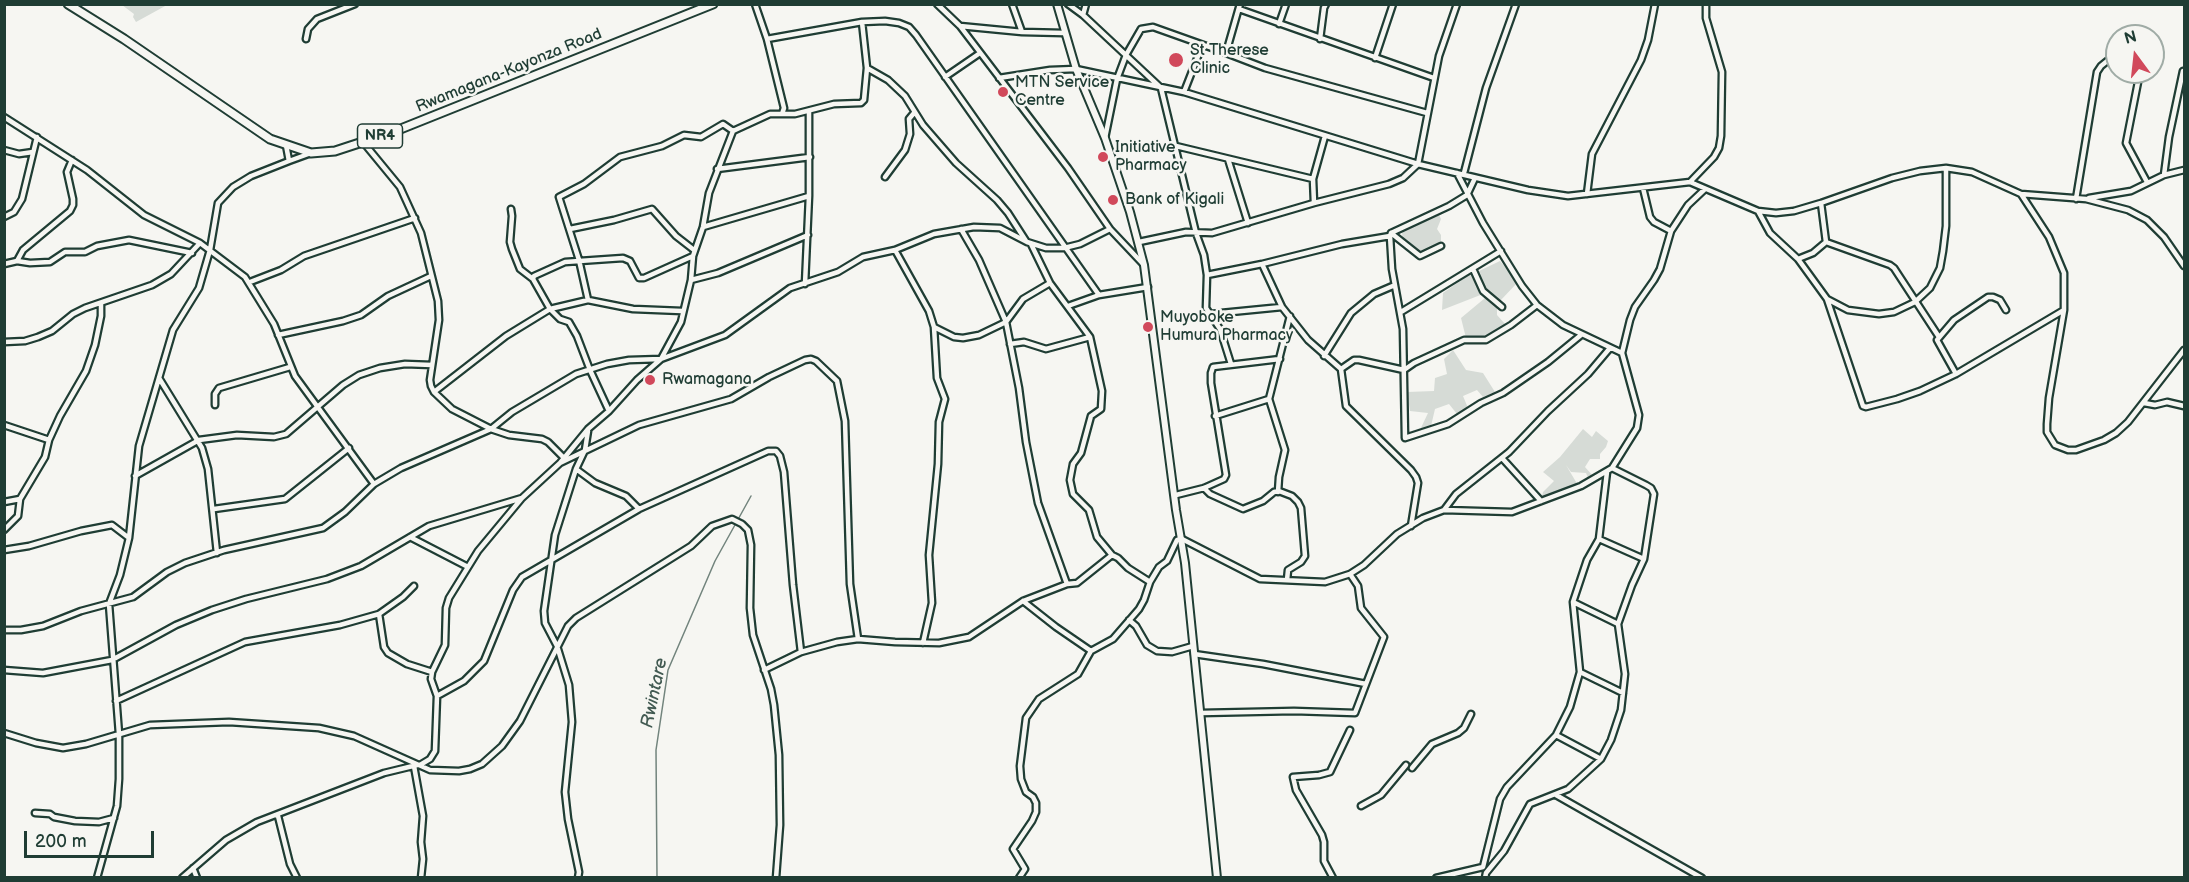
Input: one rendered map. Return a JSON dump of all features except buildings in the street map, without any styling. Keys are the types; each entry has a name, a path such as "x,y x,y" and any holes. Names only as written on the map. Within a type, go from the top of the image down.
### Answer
{"highway":[{"name":"Rwamagana-Kayonza Road","path":"68,4 124,39 270,140 312,153 335,151 363,142 713,4"}],"main road":[{"path":"1057,4 1076,69 1105,138 1139,242 1144,265 1190,606 1217,878"}],"street":[{"path":"306,39 308,29 317,19 355,4"},
{"path":"755,4 767,39 784,108 782,114"},
{"path":"937,4 960,26 1068,168 1110,229 1144,265"},
{"path":"1012,4 1022,32"},
{"path":"1068,4 1083,15 1161,88 1196,233 1204,255 1206,308 1222,335 1231,364"},
{"path":"1083,15 1086,4"},
{"path":"1279,24 1286,4"},
{"path":"1320,39 1326,4"},
{"path":"1375,58 1393,4"},
{"path":"1139,242 1178,234 1212,233 1389,184 1403,178 1419,164 1434,78 1448,24 1457,4"},
{"path":"1464,173 1486,88 1516,4"},
{"path":"1587,194 1592,154 1641,60 1648,40 1655,4"},
{"path":"1690,182 1714,157 1721,136 1722,72 1706,18 1706,4"},
{"path":"1226,53 1240,7 1279,24 1434,78"},
{"path":"767,39 862,22 885,21 909,27 1099,296"},
{"path":"560,463 588,429 609,411 637,380 662,359 678,329 691,280 694,250 703,227 709,193 733,131 770,114 786,115 809,112 834,104 861,103 864,100 867,68 862,22"},
{"path":"960,26 1022,32 1064,33"},
{"path":"1105,138 1117,79 1126,55 1141,29 1146,27 1153,27 1265,68 1427,113"},
{"path":"1184,92 1202,46"},
{"path":"945,77 980,53"},
{"path":"2076,199 2097,72 2105,63"},
{"path":"867,68 888,80 905,96 914,112 956,164 997,200 1008,213 1029,243 1050,283 1090,337 1102,390 1102,406 1091,416 1081,453 1073,464 1070,480 1073,494 1089,510 1097,537 1112,555 1150,582"},
{"path":"999,78 1050,70 1076,69 1184,92 1419,164 1528,190 1568,196 1690,182 1758,211 1776,213 1794,211 1821,203 1892,178 1920,171 1947,168 1979,174 2021,194 2076,199 2131,191 2164,175 2184,170"},
{"path":"2164,175 2169,137 2183,71"},
{"path":"2138,84 2126,143 2147,182"},
{"path":"805,284 810,158 809,112"},
{"path":"885,177 905,150 910,134 909,119 914,112"},
{"path":"4,117 72,160 144,215 200,243 250,282 279,335 290,367 374,484"},
{"path":"588,300 579,260 559,196 584,184 615,159 662,146 684,135 701,137 723,124 733,131"},
{"path":"1314,203 1313,179 1325,136"},
{"path":"4,217 14,212 22,199 37,137"},
{"path":"363,142 395,179 421,233 438,301 440,320 430,386 452,409 490,429 509,435 542,439 563,457"},
{"path":"286,146 289,161"},
{"path":"1176,146 1313,179"},
{"path":"4,150 19,154 33,152"},
{"path":"97,878 117,806 119,779 119,734 109,604 120,575 129,538 139,446 173,330 199,288 210,250 218,204 224,196 251,176 312,153"},
{"path":"717,169 810,158"},
{"path":"1228,159 1248,223"},
{"path":"17,261 23,250 70,212 73,199 67,172 72,160"},
{"path":"1827,299 1848,310 1879,314 1894,312 1915,302 1930,288 1940,268 1946,226 1947,168"},
{"path":"1457,173 1467,195 1537,305 1563,325 1622,353"},
{"path":"1206,274 1391,235 1467,195 1475,178"},
{"path":"1643,188 1653,222 1671,231"},
{"path":"1436,878 1483,867 1500,799 1507,786 1556,735 1570,707 1580,672 1573,602 1587,560 1599,539 1610,470 1636,428 1639,415 1622,353 1635,307 1654,280 1671,231 1688,205 1705,189"},
{"path":"2021,194 2049,237 2064,273 2064,310 2049,398 2047,424 2047,432 2055,445 2068,450 2076,450 2104,440 2128,422 2184,350"},
{"path":"703,227 809,196"},
{"path":"2086,199 2128,210 2147,220 2164,237 2184,266"},
{"path":"1821,203 1826,242"},
{"path":"511,209 510,242 520,269 533,279 550,309 560,320 569,322 609,411"},
{"path":"570,229 652,209 676,236 694,250"},
{"path":"1758,211 1770,233 1798,259 1827,299 1864,407 1920,392 1956,374 2064,310"},
{"path":"250,282 281,270 304,256 415,218"},
{"path":"4,630 43,626 81,611 133,597 167,572 185,563 217,553 323,528 339,518 374,484 401,468 490,429 512,412 576,374 629,360 662,359 725,335 781,294 838,272 863,257 895,250 922,237 961,229 990,226 1000,228 1029,243 1046,248 1064,248 1080,244 1110,229"},
{"path":"961,229 979,260 1006,322 1020,388 1026,442 1038,503 1067,584"},
{"path":"691,280 718,273 807,235"},
{"path":"1391,235 1420,256 1441,246"},
{"path":"1391,235 1395,285 1401,312 1405,438 1448,424 1481,403 1503,393 1548,362 1581,335"},
{"path":"4,264 17,261 54,262 65,252 85,252 97,246 129,240 192,253"},
{"path":"1826,242 1890,265 1898,272 1939,337"},
{"path":"1798,259 1813,253 1826,242"},
{"path":"4,342 25,341 38,337 52,331 73,314 152,285 171,274 200,243"},
{"path":"895,250 924,300 934,327 937,378 945,399 939,422 938,464 929,555 932,603 923,643"},
{"path":"1401,312 1501,251"},
{"path":"533,279 536,273 555,265 579,260 628,258 635,274 639,278 644,278 693,256"},
{"path":"1262,264 1282,307 1308,340 1341,369 1346,406 1416,477 1418,483 1411,526"},
{"path":"1473,269 1483,291 1502,307"},
{"path":"279,335 361,315 388,296 431,276"},
{"path":"934,327 954,337 979,335 1006,322 1023,299 1050,283"},
{"path":"1324,356 1351,313 1374,294 1395,285"},
{"path":"1068,306 1099,296 1148,287"},
{"path":"1956,374 1937,343 1939,337 1954,320 1988,297 1996,298 2006,310"},
{"path":"434,392 506,336 550,309 588,300 633,309 682,310"},
{"path":"4,531 18,516 20,499 45,457 49,440 60,416 86,371 95,345 101,316 101,303"},
{"path":"1341,369 1354,360 1359,360 1404,370 1464,340 1486,340 1537,305"},
{"path":"1211,314 1282,307"},
{"path":"1278,492 1285,450 1269,399 1290,316"},
{"path":"1010,344 1024,342 1046,349 1090,337"},
{"path":"1444,510 1456,494 1502,458 1588,374 1610,348"},
{"path":"1156,354 1190,606"},
{"path":"1176,495 1203,488 1224,479 1226,475 1215,416 1211,373 1213,367 1280,359"},
{"path":"182,878 232,836 258,822 384,773 417,765 430,759 435,751 436,696 431,679 444,645 448,598 492,532 522,498 560,463 639,425 731,399 805,360 816,361 837,381 845,421 850,584 858,639"},
{"path":"135,476 199,440 237,435 280,436 286,434 359,375 380,368 405,364 432,365"},
{"path":"215,405 214,394 219,388 290,367"},
{"path":"159,378 199,440 208,470 217,553"},
{"path":"1215,416 1269,399"},
{"path":"2144,403 2155,405 2167,402 2184,406"},
{"path":"4,425 49,440"},
{"path":"578,878 579,872 571,839 565,792 571,738 569,685 557,646 548,632 544,611 555,535 576,469 585,450 588,429"},
{"path":"214,509 285,499 349,448"},
{"path":"436,696 464,681 484,661 516,584 522,577 639,509 762,453 776,451 780,456 784,472 801,651"},
{"path":"1502,458 1541,501"},
{"path":"576,469 596,483 626,496 639,509"},
{"path":"1019,878 1025,869 1013,849 1036,812 1036,803 1033,797 1026,792 1021,779 1020,766 1026,718 1039,699 1078,674 1091,651 1113,639 1144,600 1150,582 1159,567 1167,561 1177,540 1182,539 1260,579 1325,582 1350,574 1364,565 1397,534 1423,518 1444,510 1512,512 1579,487 1610,470"},
{"path":"1485,878 1486,873 1509,844 1530,804 1556,795 1577,783 1601,759 1611,741 1621,710 1625,674 1618,624 1644,559 1653,491 1646,485 1610,470"},
{"path":"1203,488 1210,494 1243,509 1263,501 1274,492 1292,496 1301,508 1305,556 1301,562 1288,570 1287,580"},
{"path":"4,670 43,673 112,660 176,625 212,610 327,579 361,566 410,537 442,522 522,498"},
{"path":"4,502 20,499"},
{"path":"4,733 36,743 63,748 86,744 150,725 230,722 319,728 354,736 417,765 436,771 459,771 482,764 502,746 520,721 557,646 568,626 576,618 691,546 712,526 732,519 748,530 751,545 750,608 753,635 774,705 779,755 780,825 776,878"},
{"path":"4,550 112,525 129,538"},
{"path":"410,537 468,567"},
{"path":"1599,539 1644,559"},
{"path":"764,670 801,651 858,639 923,643 969,637 1023,601 1067,584 1077,583 1112,555"},
{"path":"1201,713 1294,711 1355,713 1384,637 1362,608 1359,586 1350,574"},
{"path":"117,701 244,642 340,625 379,615 414,586"},
{"path":"1023,601 1091,651"},
{"path":"1573,602 1618,624"},
{"path":"379,615 384,646 388,653 407,664 432,672"},
{"path":"1129,620 1136,626 1147,645 1157,651 1172,652 1193,646"},
{"path":"1194,654 1263,664 1366,684"},
{"path":"1580,672 1623,693"},
{"path":"1361,806 1381,795 1432,744 1464,728 1471,714"},
{"path":"1333,878 1325,865 1322,835 1296,790 1293,777 1330,772 1350,730"},
{"path":"1556,735 1601,759"},
{"path":"417,765 423,816 421,878"},
{"path":"1556,795 1702,878"},
{"path":"35,813 50,813 54,817 75,821 99,822 114,819 118,810"},
{"path":"278,816 290,864 297,878"},
{"path":"193,868 197,878"}],"shaded area":[{"path":"122,5 167,5 136,22 134,14"},
{"path":"1439,215 1441,219 1437,229 1441,235 1441,243 1437,246 1425,252 1403,241 1402,233 1406,229"},
{"path":"1500,261 1518,282 1500,301 1485,290 1477,272"},
{"path":"1470,274 1483,294 1442,310 1443,293"},
{"path":"1485,298 1497,308 1497,315 1506,325 1484,338 1466,338 1461,318"},
{"path":"1453,350 1466,370 1483,373 1495,392 1483,397 1477,390 1463,396 1468,408 1457,414 1449,404 1435,409 1431,426 1419,432 1428,413 1410,411 1407,392 1434,391 1435,378 1447,374 1444,359"},
{"path":"1583,429 1592,437 1596,431 1608,441 1600,454 1600,459 1590,459 1585,467 1593,476 1589,480 1586,473 1571,472 1566,465 1579,487 1541,501 1543,492 1554,481 1543,472 1560,457"}],"waterway":[{"name":"Rwintare","path":"657,878 656,750 668,670 715,561 751,496"}],"place":[{"name":"St Therese Clinic","path":"1176,60"},
{"name":"MTN Service Centre","path":"1003,92"},
{"name":"Initiative Pharmacy","path":"1103,157"},
{"name":"Bank of Kigali","path":"1113,200"},
{"name":"Muyoboke Humura Pharmacy","path":"1148,327"},
{"name":"Rwamagana","path":"650,380"}]}
